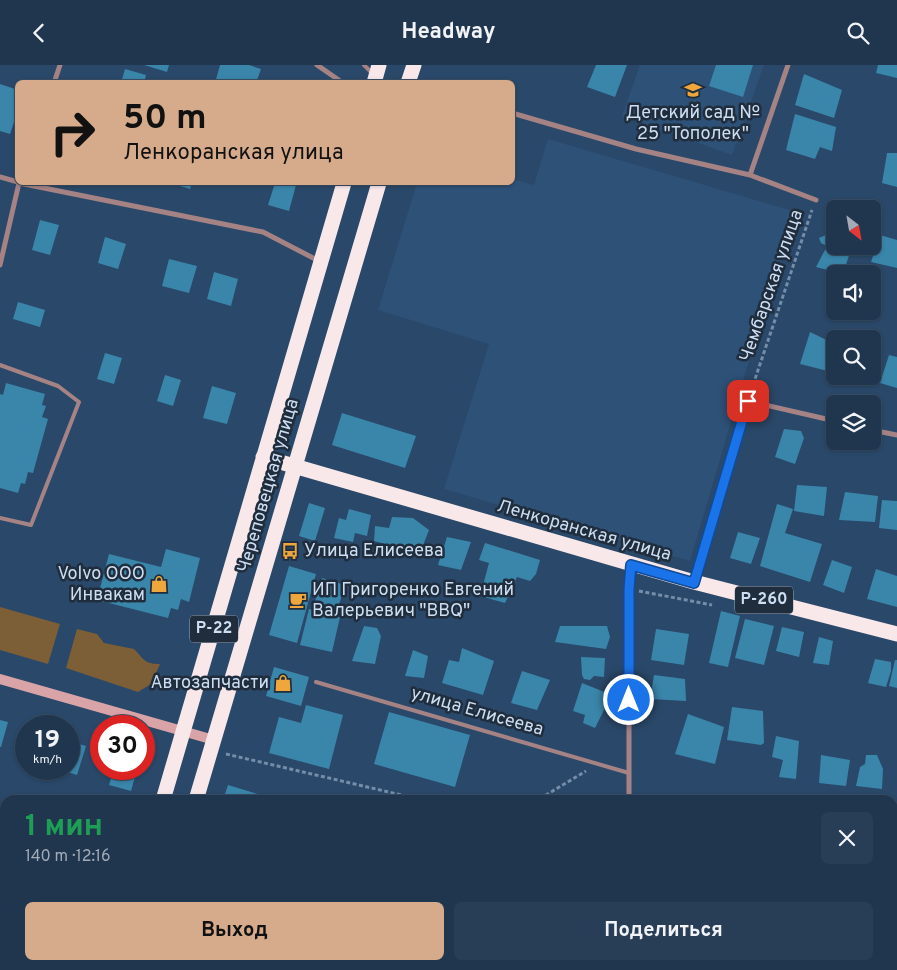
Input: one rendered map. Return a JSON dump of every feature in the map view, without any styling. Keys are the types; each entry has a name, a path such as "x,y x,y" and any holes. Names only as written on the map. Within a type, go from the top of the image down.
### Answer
{"highway":[{"path":"409,80 414,65"},
{"name":"Череповецкая улица","path":"165,795 343,185"},
{"name":"Череповецкая улица","path":"198,795 378,185"},
{"name":"Ленкоранская улица","path":"263,457 694,583 897,634"}],"street":[{"path":"55,80 60,65"},
{"path":"317,65 339,80"},
{"path":"750,175 788,65"},
{"path":"515,114 636,149 750,175 816,200"},
{"path":"0,177 15,181"},
{"path":"0,265 3,243 17,185"},
{"path":"33,185 263,232 321,262"},
{"path":"694,583 748,401 826,419"},
{"path":"881,432 897,435"},
{"path":"629,795 629,589 631,565"},
{"path":"0,679 184,731 213,745"}],"lane":[{"path":"364,65 377,75"},
{"path":"0,365 58,386 79,402 32,525 0,518"},
{"name":"улица Елисеева","path":"316,682 629,773"}],"path":[{"name":"Чембарская улица","path":"748,401 816,200"},
{"path":"213,745 404,795"},
{"path":"546,795 597,764"}],"shaded area":[{"name":"Детский сад № 25 \"Тополек\"","path":"640,65 764,65 732,155 622,116"},
{"path":"548,139 793,211 690,561 444,489 489,344 378,310 416,185 515,185 515,180 534,185"},
{"path":"0,607 60,624 48,664 0,650"},
{"path":"77,629 97,634 104,643 134,649 147,662 160,664 151,684 138,692 66,668"}],"building":[{"path":"144,65 169,65 167,72"},
{"path":"220,65 249,65 261,69 257,80 216,80"},
{"path":"596,65 627,65 615,97 587,87"},
{"path":"716,65 753,65 743,97 709,86"},
{"path":"878,65 897,65 897,78 876,73"},
{"path":"125,69 146,75 145,80 122,80"},
{"path":"804,74 842,90 834,118 795,105"},
{"path":"0,84 15,89 15,120 10,134 0,131"},
{"path":"795,114 836,127 832,151 820,147 815,159 786,150"},
{"path":"887,153 897,153 897,187 882,183"},
{"path":"177,185 191,185 190,189"},
{"path":"274,185 296,185 289,211 268,205"},
{"path":"40,220 59,225 50,255 32,250"},
{"path":"826,235 826,246 821,243 819,238"},
{"path":"881,235 897,240 897,268 871,262 873,255 881,255"},
{"path":"105,237 126,244 118,269 98,263"},
{"path":"826,248 826,255 849,255 846,265 826,265 826,270 816,267"},
{"path":"169,259 197,266 189,293 162,286"},
{"path":"214,272 238,279 231,306 207,299"},
{"path":"18,302 45,310 40,327 13,319"},
{"path":"810,332 826,340 826,370 800,364"},
{"path":"105,353 122,358 114,384 97,379"},
{"path":"889,355 897,357 897,388 881,383"},
{"path":"165,375 181,380 173,406 157,401"},
{"path":"6,383 45,394 42,405 46,406 42,417 48,419 33,473 28,472 25,484 21,483 18,493 0,488 0,394 3,395"},
{"path":"212,386 236,393 227,424 203,418"},
{"path":"342,413 416,436 405,468 332,445"},
{"path":"784,429 801,431 804,438 795,464 775,457"},
{"path":"797,485 827,487 824,516 794,511"},
{"path":"845,492 878,496 875,522 839,520"},
{"path":"882,500 897,501 897,530 879,528"},
{"path":"309,503 325,508 315,541 299,536"},
{"path":"777,504 793,509 785,533 822,544 810,582 760,566"},
{"path":"349,509 371,515 367,536 355,533 353,542 334,538 339,518 346,520"},
{"path":"392,517 413,518 429,530 420,553 374,541 375,526 389,528"},
{"path":"738,532 760,538 751,564 730,558"},
{"path":"447,537 471,542 461,570 438,565"},
{"path":"485,543 540,560 536,574 530,581 517,577 505,603 480,596 489,563 479,560"},
{"path":"166,549 200,558 189,602 181,599 178,610 171,608 168,618 97,600 109,554 161,567"},
{"path":"832,560 852,567 844,593 823,585"},
{"path":"289,566 316,574 297,643 269,635"},
{"path":"876,569 897,576 897,607 867,599"},
{"path":"322,578 345,585 337,611 314,605"},
{"path":"309,609 340,617 332,652 300,645"},
{"path":"721,611 740,616 728,667 709,663"},
{"path":"745,619 774,626 764,665 735,658"},
{"path":"364,626 377,628 381,636 375,664 352,661"},
{"path":"560,626 607,626 610,637 606,649 555,642"},
{"path":"782,627 804,632 799,657 776,651"},
{"path":"656,629 689,634 684,665 651,660"},
{"path":"819,637 833,641 829,665 813,663"},
{"path":"462,648 494,661 483,695 442,683 449,660 459,662"},
{"path":"413,650 428,656 424,678 405,676"},
{"path":"581,657 605,658 604,677 594,676 590,680 584,679"},
{"path":"875,659 891,662 891,671 886,687 868,683"},
{"path":"895,660 897,660 897,688 889,686"},
{"path":"274,667 309,677 301,706 266,696"},
{"path":"522,671 550,680 537,710 511,703"},
{"path":"654,675 685,679 686,701 650,699"},
{"path":"582,683 607,693 604,710 595,728 583,723 585,715 573,711"},
{"path":"306,705 343,715 329,769 269,753 279,717 301,723"},
{"path":"732,707 763,711 764,743 761,745 727,740"},
{"path":"389,712 470,735 455,787 374,764"},
{"path":"688,714 724,727 715,764 675,754"},
{"path":"0,720 8,722 1,747 0,747"},
{"path":"776,736 799,741 796,779 779,777 783,760 772,757"},
{"path":"80,744 86,746 80,765"},
{"path":"821,755 850,760 846,786 819,783"},
{"path":"866,755 877,755 883,769 882,789 856,786 860,767 865,764"},
{"path":"111,780 134,780 131,791 109,785"},
{"path":"228,785 261,795 225,795"}],"place":[{"name":"Детский сад № 25 \"Тополек\"","path":"693,90"},
{"name":"Улица Елисеева","path":"290,551"},
{"name":"Volvo ООО Инвакам","path":"159,584"},
{"name":"ИП Григоренко Евгений Валерьевич \"BBQ\"","path":"298,600"},
{"name":"Автозапчасти","path":"283,683"}],"route":[{"path":"629,700 629,589 631,565 694,583 748,401"}]}
